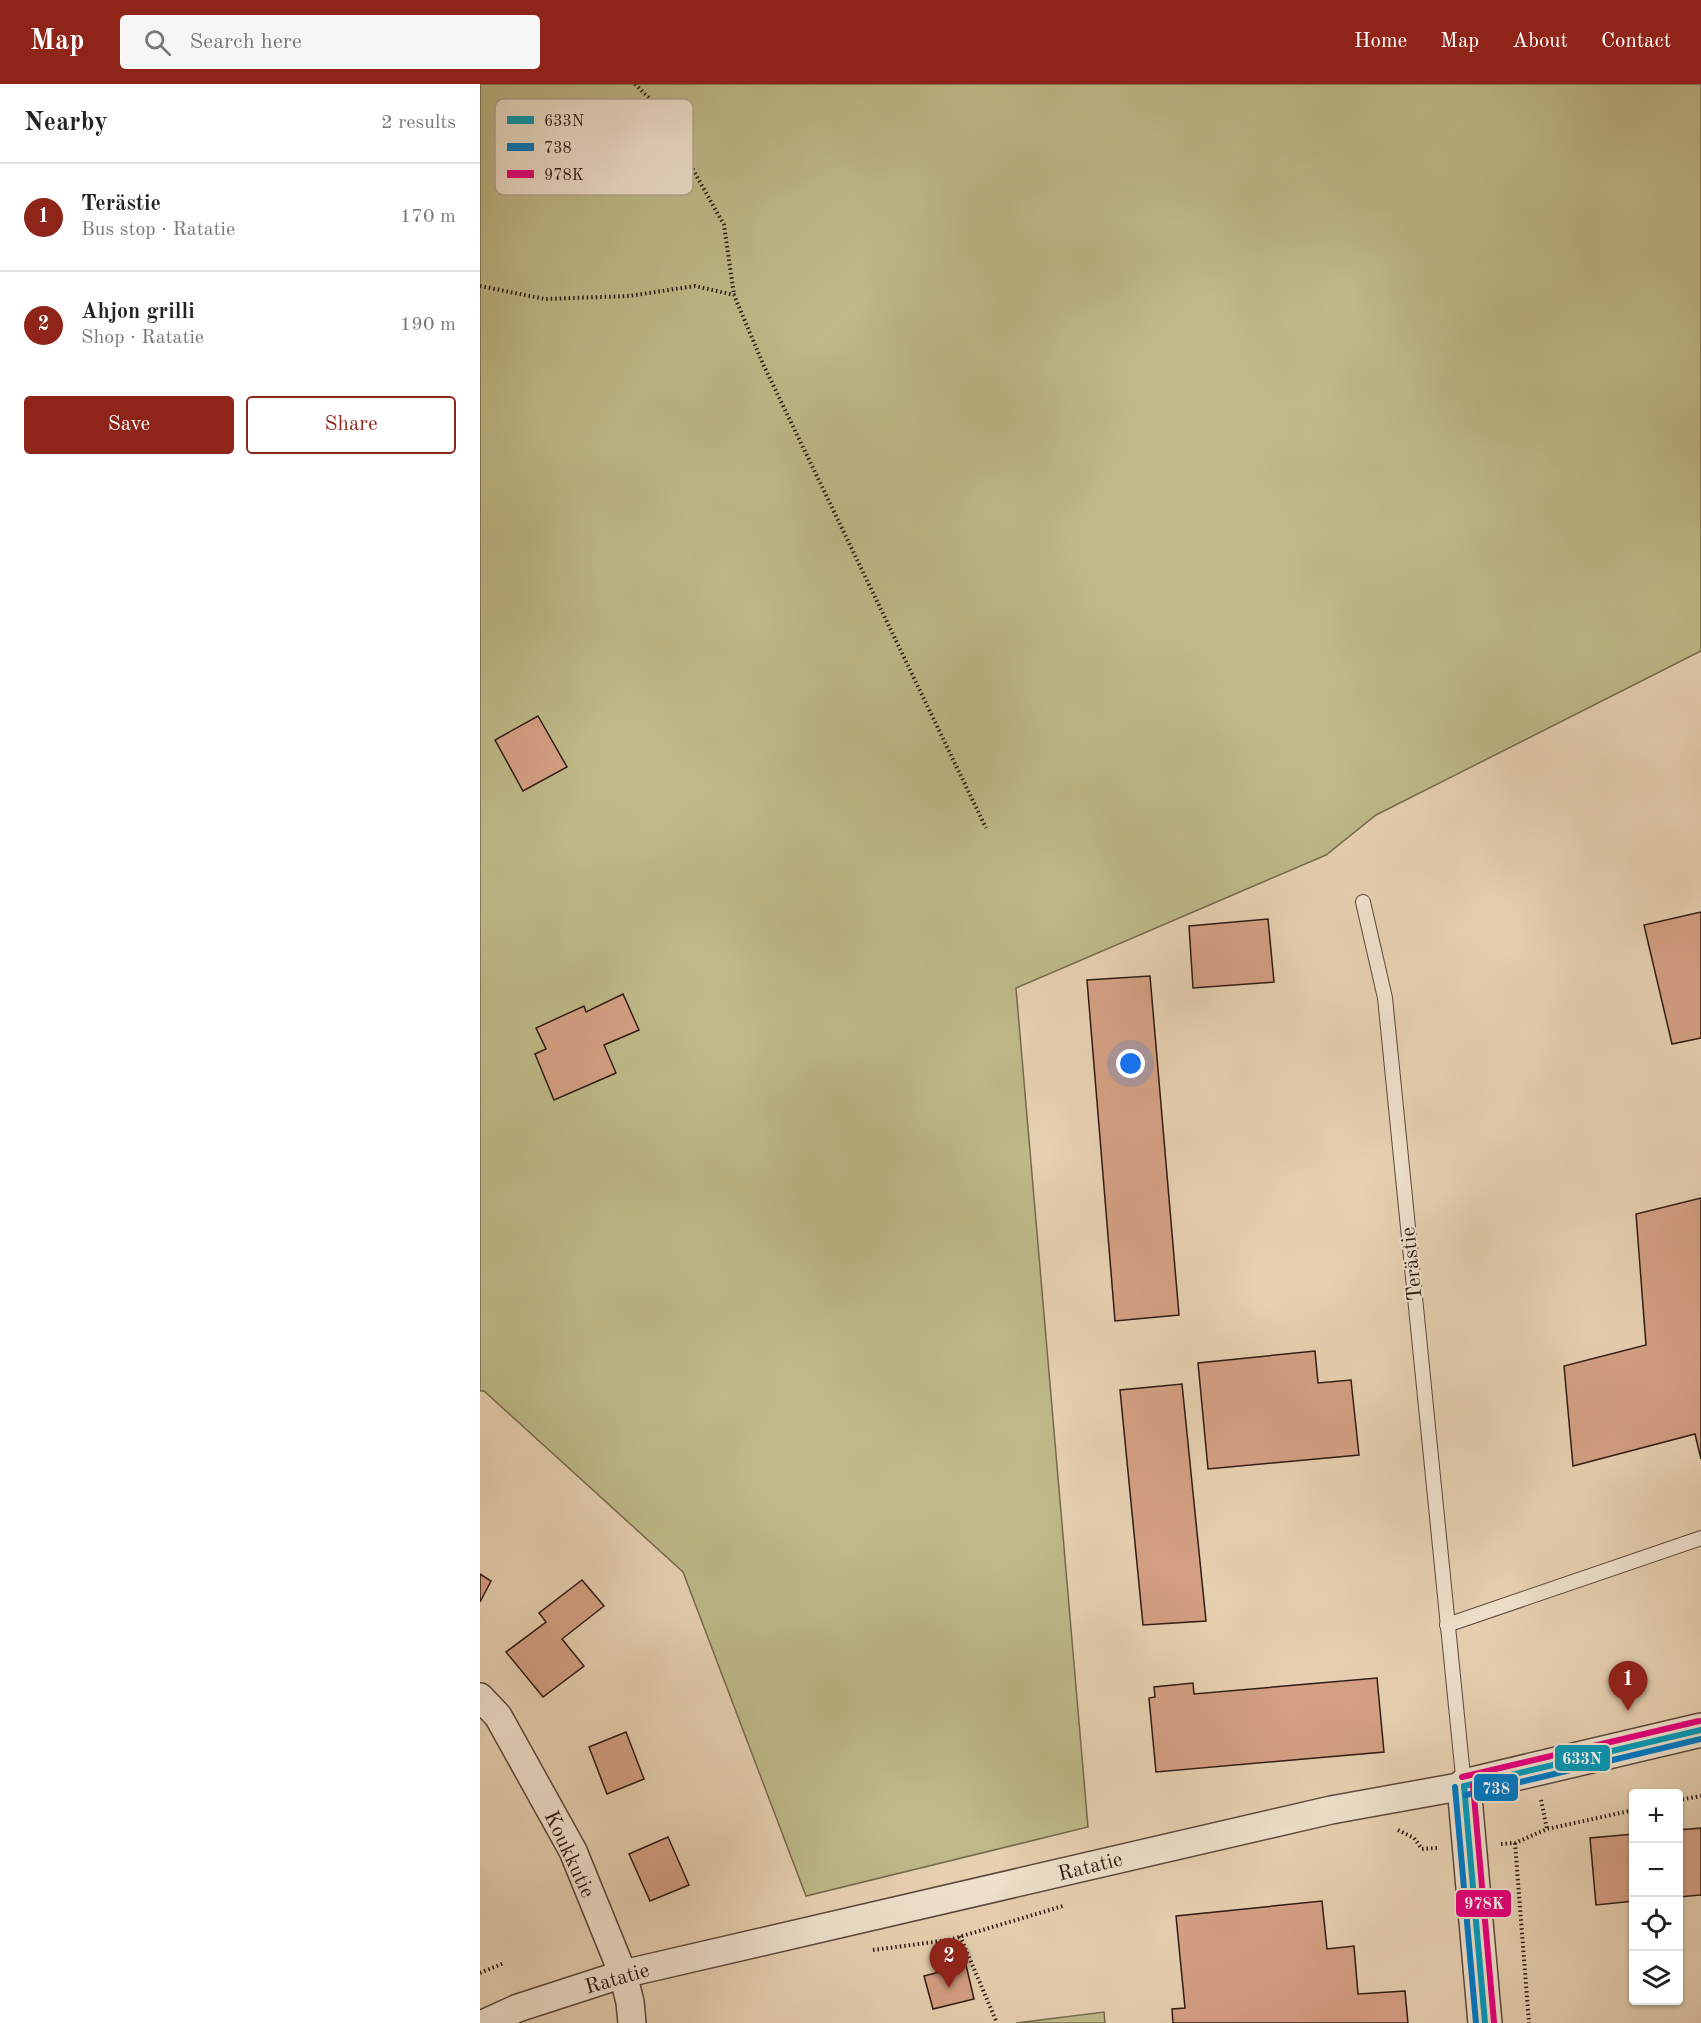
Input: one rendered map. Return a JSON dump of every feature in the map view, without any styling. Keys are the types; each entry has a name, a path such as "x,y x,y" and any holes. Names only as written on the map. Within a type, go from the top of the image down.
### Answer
{"street":[{"name":"Koukkutie","path":"480,1697 498,1716 573,1851 623,1974 630,2002 632,2023"},
{"name":"Ratatie","path":"485,2023 518,2008 623,1974 1331,1810 1464,1786 1701,1730"},
{"name":"Terästie","path":"1464,1786 1485,2023"}],"lane":[{"name":"Terästie","path":"1363,902 1385,998 1464,1786"},
{"path":"1447,1625 1701,1538"}],"path":[{"path":"635,84 650,99"},
{"path":"693,170 724,225 734,295 763,364 986,828"},
{"path":"480,286 545,299 629,296 695,286 734,295"},
{"path":"1540,1795 1547,1829"},
{"path":"1683,1799 1701,1796"},
{"path":"1388,1830 1397,1830 1414,1838 1422,1849 1515,1843 1547,1829 1629,1811"},
{"path":"1515,1843 1529,2023"},
{"path":"869,1950 949,1940 1071,1904"},
{"path":"960,1936 997,2023"},
{"path":"480,1973 504,1963"}],"shaded area":[{"path":"480,84 1701,84 1701,651 1376,815 1326,855 1016,988 1088,1827 806,1896 683,1572 484,1391 480,1391"},
{"path":"1104,2012 1105,2023 1016,2023"}],"building":[{"path":"538,716 567,767 523,791 495,740"},
{"path":"1701,912 1701,1038 1672,1044 1644,925"},
{"path":"1268,919 1274,982 1193,988 1189,926"},
{"path":"1150,976 1179,1315 1115,1321 1087,980"},
{"path":"623,994 639,1030 604,1045 616,1073 554,1100 535,1054 546,1049 536,1028 584,1006 586,1012"},
{"path":"1701,1198 1701,1459 1695,1434 1573,1466 1564,1366 1646,1345 1636,1214"},
{"path":"1315,1351 1318,1383 1351,1380 1359,1455 1208,1469 1198,1363"},
{"path":"1182,1384 1206,1621 1143,1625 1120,1390"},
{"path":"480,1574 491,1581 480,1602"},
{"path":"582,1580 604,1606 562,1639 584,1666 543,1697 506,1652 546,1622 539,1613"},
{"path":"1377,1678 1384,1752 1156,1772 1149,1698 1155,1697 1154,1687 1193,1683 1194,1694"},
{"path":"626,1732 644,1779 607,1794 589,1747"},
{"path":"1701,1828 1701,1895 1683,1897 1683,1830"},
{"path":"1629,1834 1629,1902 1596,1905 1590,1838"},
{"path":"668,1837 689,1885 650,1901 629,1854"},
{"path":"1322,1901 1327,1949 1354,1946 1358,1994 1405,1991 1408,2023 1173,2023 1172,2009 1185,2008 1176,1916"},
{"path":"966,1965 974,1999 933,2009 924,1976"}],"transit line":[{"name":"978K","path":"1462,1777 1699,1721"},
{"name":"633N","path":"1464,1786 1701,1730"},
{"name":"738","path":"1466,1795 1701,1739"},
{"name":"978K","path":"1473,1785 1494,2022"},
{"name":"633N","path":"1464,1786 1485,2023"},
{"name":"738","path":"1455,1787 1476,2023"}],"place":[{"name":"Terästie","path":"1628,1711"},
{"name":"Ahjon grilli","path":"949,1988"}]}
